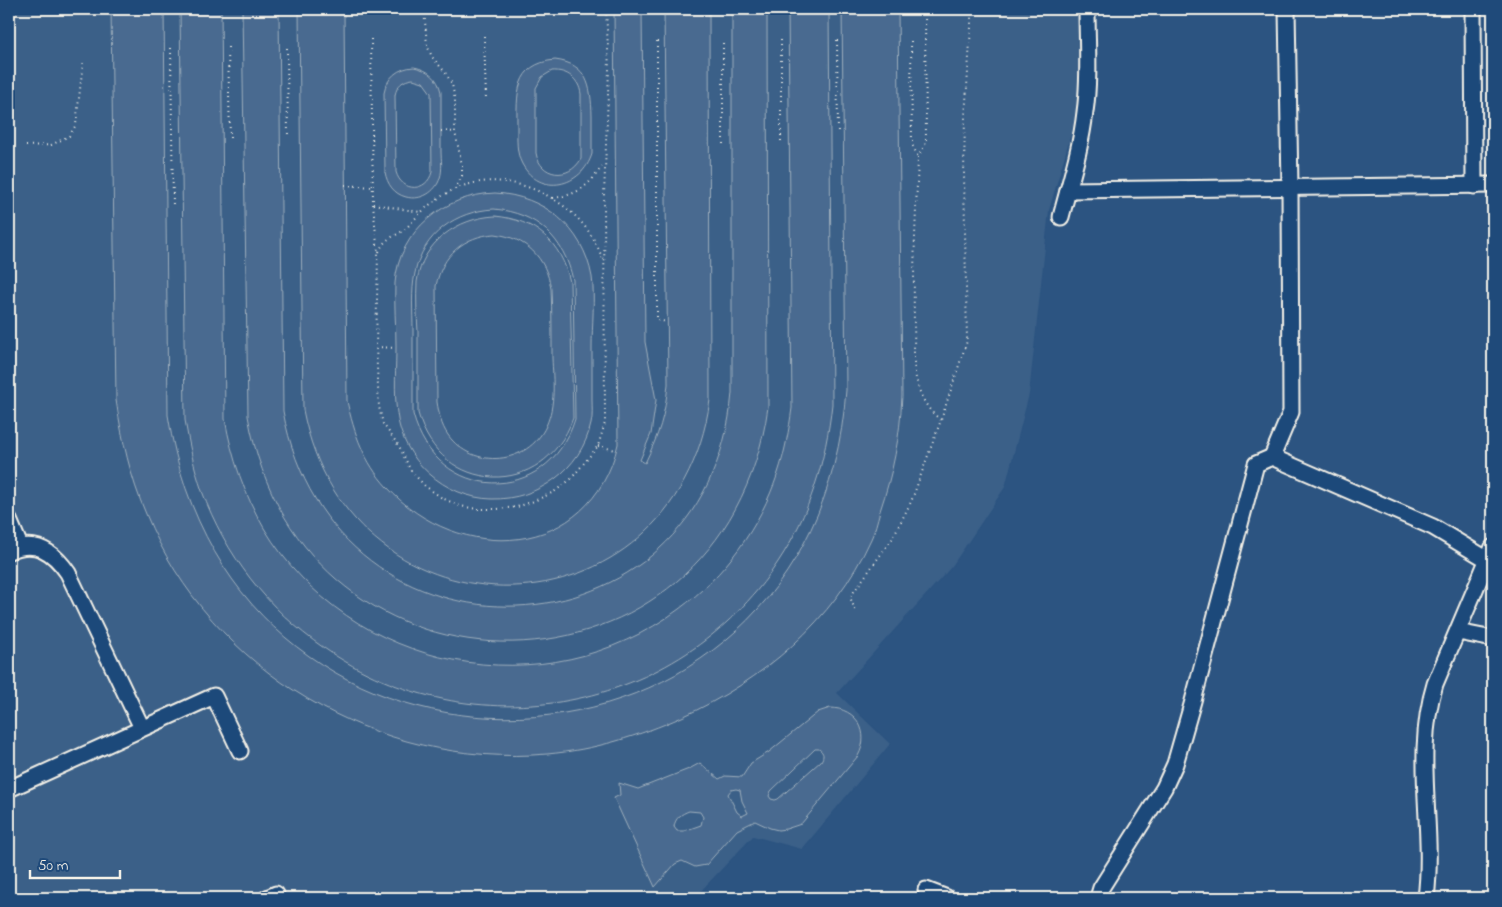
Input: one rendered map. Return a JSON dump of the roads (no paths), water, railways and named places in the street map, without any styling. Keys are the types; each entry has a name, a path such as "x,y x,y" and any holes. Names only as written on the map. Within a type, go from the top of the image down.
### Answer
{"street":[{"path":"1062,217 1082,136 1086,110 1088,78 1087,9"},
{"path":"1098,898 1101,888 1164,788 1175,764 1250,481 1256,464 1272,457 1291,412 1287,9"},
{"path":"1472,9 1474,186"},
{"path":"1068,190 1493,185"},
{"path":"1272,457 1491,554 1435,684 1431,699 1424,752 1428,847 1426,898"},
{"path":"9,520 14,548 34,546 49,552 59,559 142,728"},
{"path":"1458,632 1493,639"},
{"path":"9,789 214,696 240,751"},
{"path":"926,890 947,898"}]}
